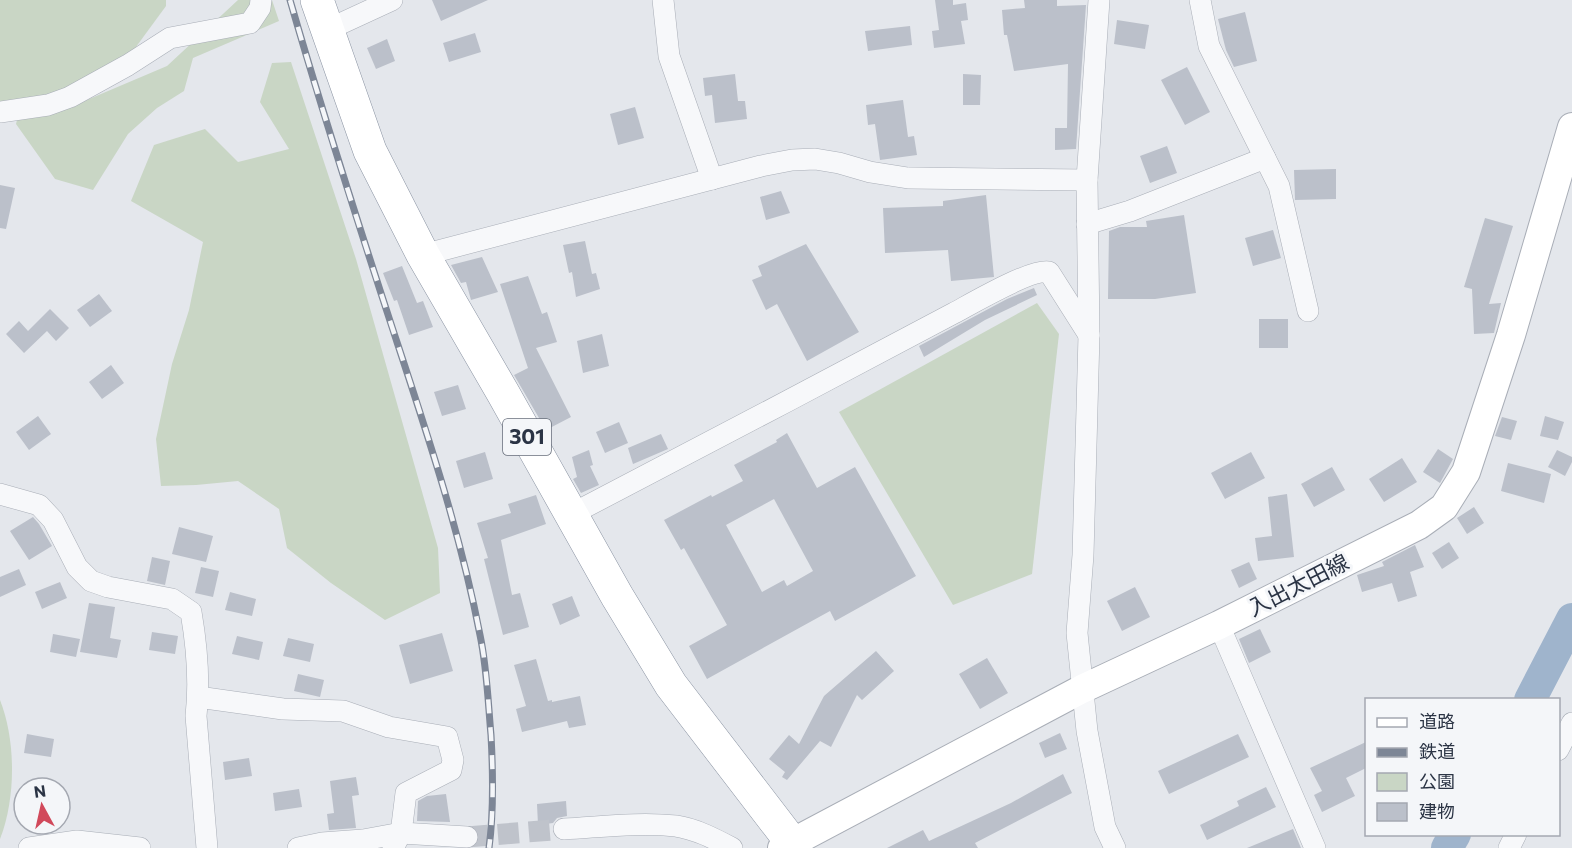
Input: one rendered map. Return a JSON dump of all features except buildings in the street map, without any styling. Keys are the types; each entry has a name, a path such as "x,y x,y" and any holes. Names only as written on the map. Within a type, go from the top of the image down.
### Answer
{"highway":[{"name":"301","path":"322,15 370,151 423,255 570,515 671,685 790,846"}],"main road":[{"name":"入出太田線","path":"790,846 1082,689 1219,625 1419,525 1444,507 1466,472 1512,335 1572,128"}],"street":[{"path":"0,112 48,105 70,96 128,65 170,38 250,23 260,8 261,0"},
{"path":"322,15 381,7 392,0"},
{"path":"663,0 669,56 712,179"},
{"path":"1099,0 1087,180 1089,336 1083,555 1077,633 1087,731 1105,827 1115,848"},
{"path":"1200,0 1209,46 1279,186 1308,311"},
{"path":"1087,224 1130,211 1265,158"},
{"path":"423,255 771,164 815,159 908,178 1087,180"},
{"path":"570,515 1034,273 1044,271 1049,273 1089,336"},
{"path":"0,494 39,505 53,520 78,567 91,582 172,599 190,612 197,647 196,716 207,848"},
{"path":"1219,625 1315,848"},
{"path":"198,696 283,709 343,711 389,727 447,737 453,760 451,770 406,793 397,840"},
{"path":"1560,746 1572,723"},
{"path":"564,829 642,825 677,826 710,836 732,848"},
{"path":"298,848 322,843 363,840 467,837"},
{"path":"29,848 78,841 140,848"}],"green space":[{"path":"0,0 166,0 166,6 133,51 72,92 0,103"},
{"path":"238,0 272,0 279,21 193,58 184,91 157,108 128,134 93,190 55,179 16,124 19,112 68,108 167,66"},
{"path":"291,62 356,259 438,548 440,593 385,620 331,583 287,548 279,509 238,481 161,486 156,439 172,364 189,310 203,242 131,201 154,145 205,129 238,162 289,149 260,102 272,63"},
{"path":"1037,303 1059,334 1032,574 953,605 839,412"},
{"path":"0,700 9,733 12,770 9,806 0,839"}],"waterway":[{"path":"1531,698 1572,619"},
{"path":"1447,848 1454,836"}],"tunnel":[{"path":"467,837 564,829"}],"railway":[{"path":"290,0 340,165 418,405 472,596 484,660 491,735 493,792 489,848"}]}
